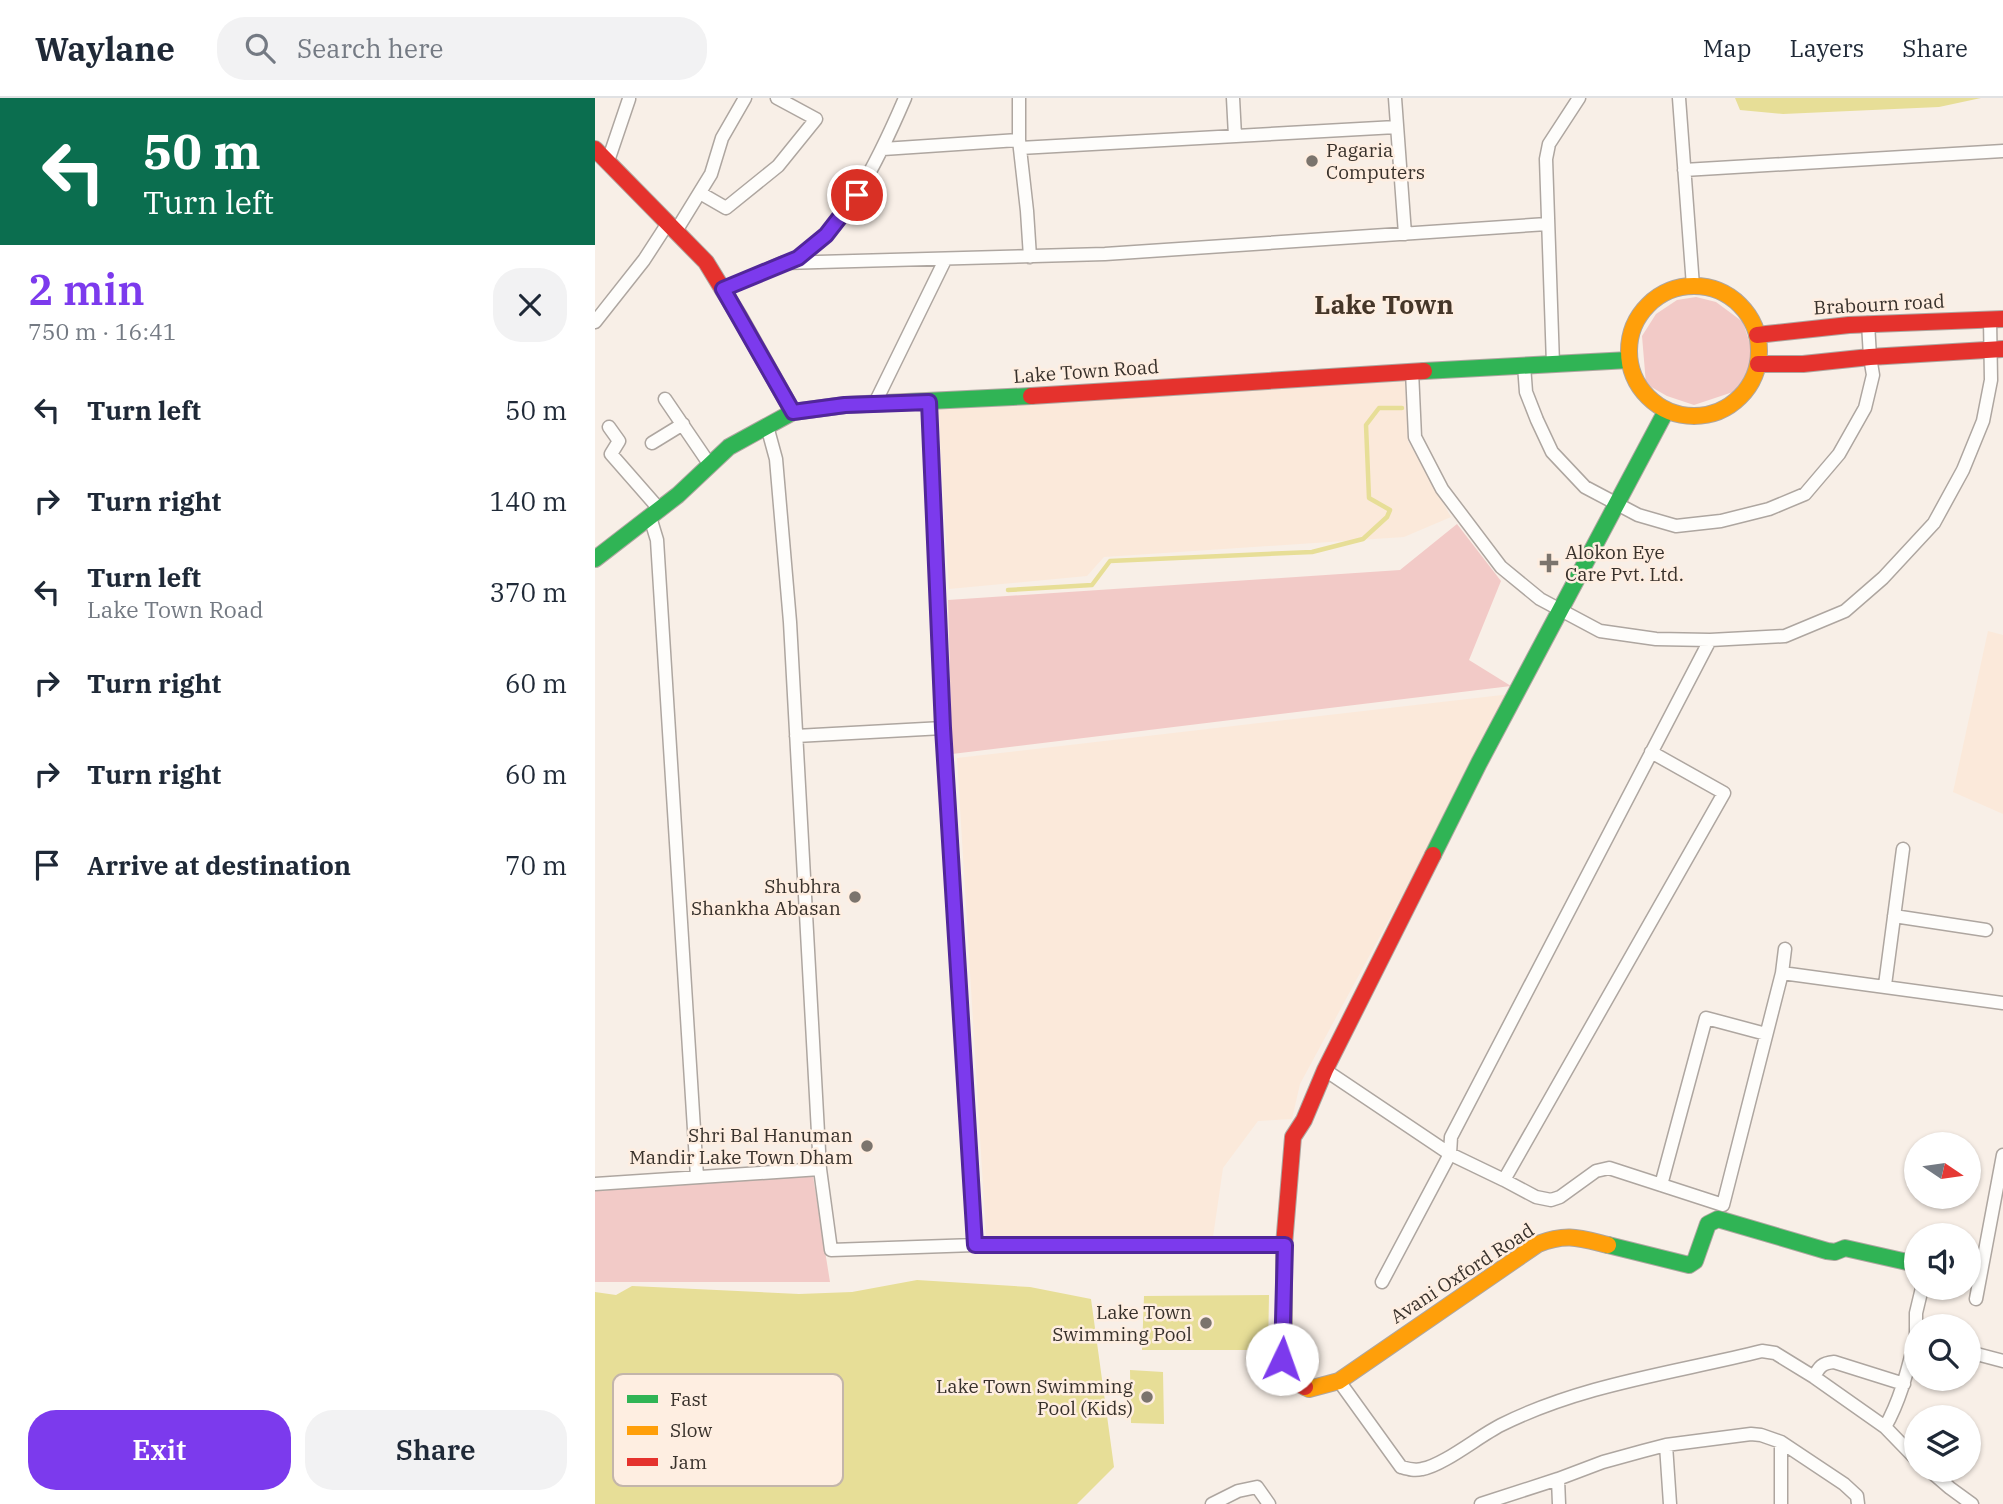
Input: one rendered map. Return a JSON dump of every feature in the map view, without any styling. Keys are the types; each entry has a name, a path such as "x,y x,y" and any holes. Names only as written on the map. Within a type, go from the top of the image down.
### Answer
{"street":[{"path":"595,321 700,192 712,174 722,138 745,98"},
{"path":"700,192 726,208 778,166 816,119 777,98"},
{"path":"723,289 798,258 826,235 857,195 883,149 905,98"},
{"path":"1019,98 1019,144 1030,257"},
{"path":"1233,98 1235,136"},
{"path":"1395,98 1405,234"},
{"path":"1552,364 1546,159 1549,144 1579,98"},
{"path":"1679,98 1693,286"},
{"path":"608,161 629,99"},
{"path":"883,149 1396,127"},
{"path":"595,149 706,262 793,412"},
{"path":"1684,170 2003,151"},
{"path":"782,264 1105,254 1547,224"},
{"path":"874,405 945,260"},
{"path":"1693,286 1710,288 1733,300 1751,319 1759,349 1758,363 1749,386 1734,403 1713,414 1689,417 1667,411 1648,398 1636,381 1629,360 1632,333 1645,309 1659,296 1675,289 1693,286"},
{"path":"1412,371 1415,438 1442,489 1501,567 1540,600 1600,631 1656,639 1710,640 1785,636 1845,611 1883,578 1934,523 1963,470 1983,421 1997,350 1997,319"},
{"name":"Brabourn road","path":"1757,335 1868,323 1997,319"},
{"path":"1524,365 1527,392 1552,452 1585,487 1638,515 1676,526 1721,521 1769,509 1805,494 1839,454 1865,408 1873,376 1868,323"},
{"path":"1758,363 1804,364 1870,357 1997,350"},
{"name":"Lake Town Road","path":"595,559 655,513 729,447 793,412 845,405 1629,360"},
{"path":"666,399 710,465"},
{"path":"929,402 943,728 975,1245"},
{"path":"767,426 776,459 790,622 820,1169 831,1250 975,1245 1285,1245 1293,1137 1304,1120 1325,1070 1479,762 1667,411"},
{"path":"652,443 683,424"},
{"path":"609,427 619,441 611,454 655,513 697,1177"},
{"path":"1382,1282 1450,1154 1451,1137 1710,640"},
{"path":"796,736 943,728"},
{"path":"1504,1180 1724,793 1651,752"},
{"path":"1885,985 1903,849"},
{"path":"1894,916 1986,930"},
{"path":"1325,1070 1450,1154 1536,1197 1551,1200 1560,1197 1595,1171 1609,1168 1723,1205 1782,973 1785,950"},
{"path":"1782,973 2003,1003"},
{"path":"1661,1185 1706,1017 1766,1034"},
{"path":"1981,1272 2003,1155"},
{"path":"595,1184 820,1169"},
{"name":"Avani Oxford Road","path":"1285,1245 1281,1374 1309,1389 1339,1381 1538,1244 1557,1237 1576,1237 1689,1265 1695,1261 1708,1224 1718,1219 1827,1251 1835,1252 1845,1248 1904,1261"},
{"path":"1339,1381 1401,1467 1412,1470 1431,1466 1501,1425 1618,1382 1762,1351 1775,1353 1814,1377 1885,1427 1904,1447"},
{"path":"1981,1355 2003,1361"},
{"path":"1814,1377 1819,1366 1825,1362 1834,1362 1904,1384 1885,1427"},
{"path":"1481,1504 1604,1461 1666,1446 1751,1434 1781,1442 1844,1484 1857,1496 1858,1504"},
{"path":"1781,1442 1781,1504"},
{"path":"1666,1446 1670,1504"},
{"path":"1558,1479 1559,1504"},
{"path":"1942,1482 1972,1504"},
{"path":"1213,1504 1238,1491 1257,1487 1269,1504"}],"shaded area":[{"path":"1735,98 1981,98 1939,107 1783,114 1740,110"},
{"path":"1696,297 1716,302 1743,322 1752,350 1749,373 1733,392 1694,405 1667,396 1646,384 1642,336 1656,314 1677,300"},
{"path":"1405,381 1408,441 1451,517 1404,537 1104,557 1087,576 949,589 938,410"},
{"path":"1457,524 1501,581 1469,660 1511,686 952,754 948,600 1400,570"},
{"path":"1988,631 2003,635 2003,814 1953,792"},
{"path":"1511,694 1300,1084 1292,1119 1258,1121 1223,1168 1213,1237 986,1236 957,758"},
{"path":"813,1176 830,1282 595,1282 595,1191"},
{"path":"917,1280 1030,1287 1091,1299 1114,1467 1077,1504 595,1504 595,1292 616,1295 632,1286 799,1294 852,1292"},
{"name":"Lake Town Swimming Pool","path":"1269,1295 1268,1350 1142,1350 1144,1296"},
{"name":"Lake Town Swimming Pool (Kids)","path":"1130,1370 1163,1372 1164,1424 1131,1423"}],"waterway":[{"path":"1008,590 1092,585 1110,561 1312,552 1363,539 1387,517 1390,510 1369,498 1366,425 1379,408 1402,408"}],"traffic: fast":[{"path":"1424,371 1629,360"},
{"path":"595,559 678,495 729,447 793,412 845,405 1031,396"},
{"path":"1433,855 1666,411"},
{"path":"1608,1245 1689,1265 1695,1261 1708,1224 1718,1219 1827,1251 1835,1252 1845,1248 1904,1261"}],"traffic: slow":[{"path":"1694,286 1719,291 1740,305 1754,326 1759,351 1754,376 1740,397 1719,411 1694,416 1669,411 1648,397 1634,376 1629,351 1634,326 1648,305 1669,291 1694,286"},
{"path":"1305,1387 1309,1389 1339,1381 1538,1244 1565,1238 1608,1245"}],"traffic: jam":[{"path":"595,149 706,262 793,412"},
{"path":"1757,335 1849,325 2003,319"},
{"path":"1758,364 1803,364 2003,349"},
{"path":"1031,396 1424,371"},
{"path":"1305,1387 1281,1375 1284,1344 1284,1245 1293,1137 1304,1120 1325,1070 1433,855"}],"place":[{"name":"Pagaria Computers","path":"1312,161"},
{"name":"Alokon Eye Care Pvt. Ltd.","path":"1549,563"},
{"name":"Shubhra Shankha Abasan","path":"855,897"},
{"name":"Shri Bal Hanuman Mandir Lake Town Dham","path":"867,1146"},
{"name":"Lake Town Swimming Pool","path":"1206,1323"},
{"name":"Lake Town Swimming Pool (Kids)","path":"1147,1397"}],"district":[{"name":"Lake Town","path":"1384,304"}],"route":[{"path":"857,195 826,235 798,258 723,289 793,412 845,405 929,402 943,728 975,1245 1285,1245 1282,1359"}]}
